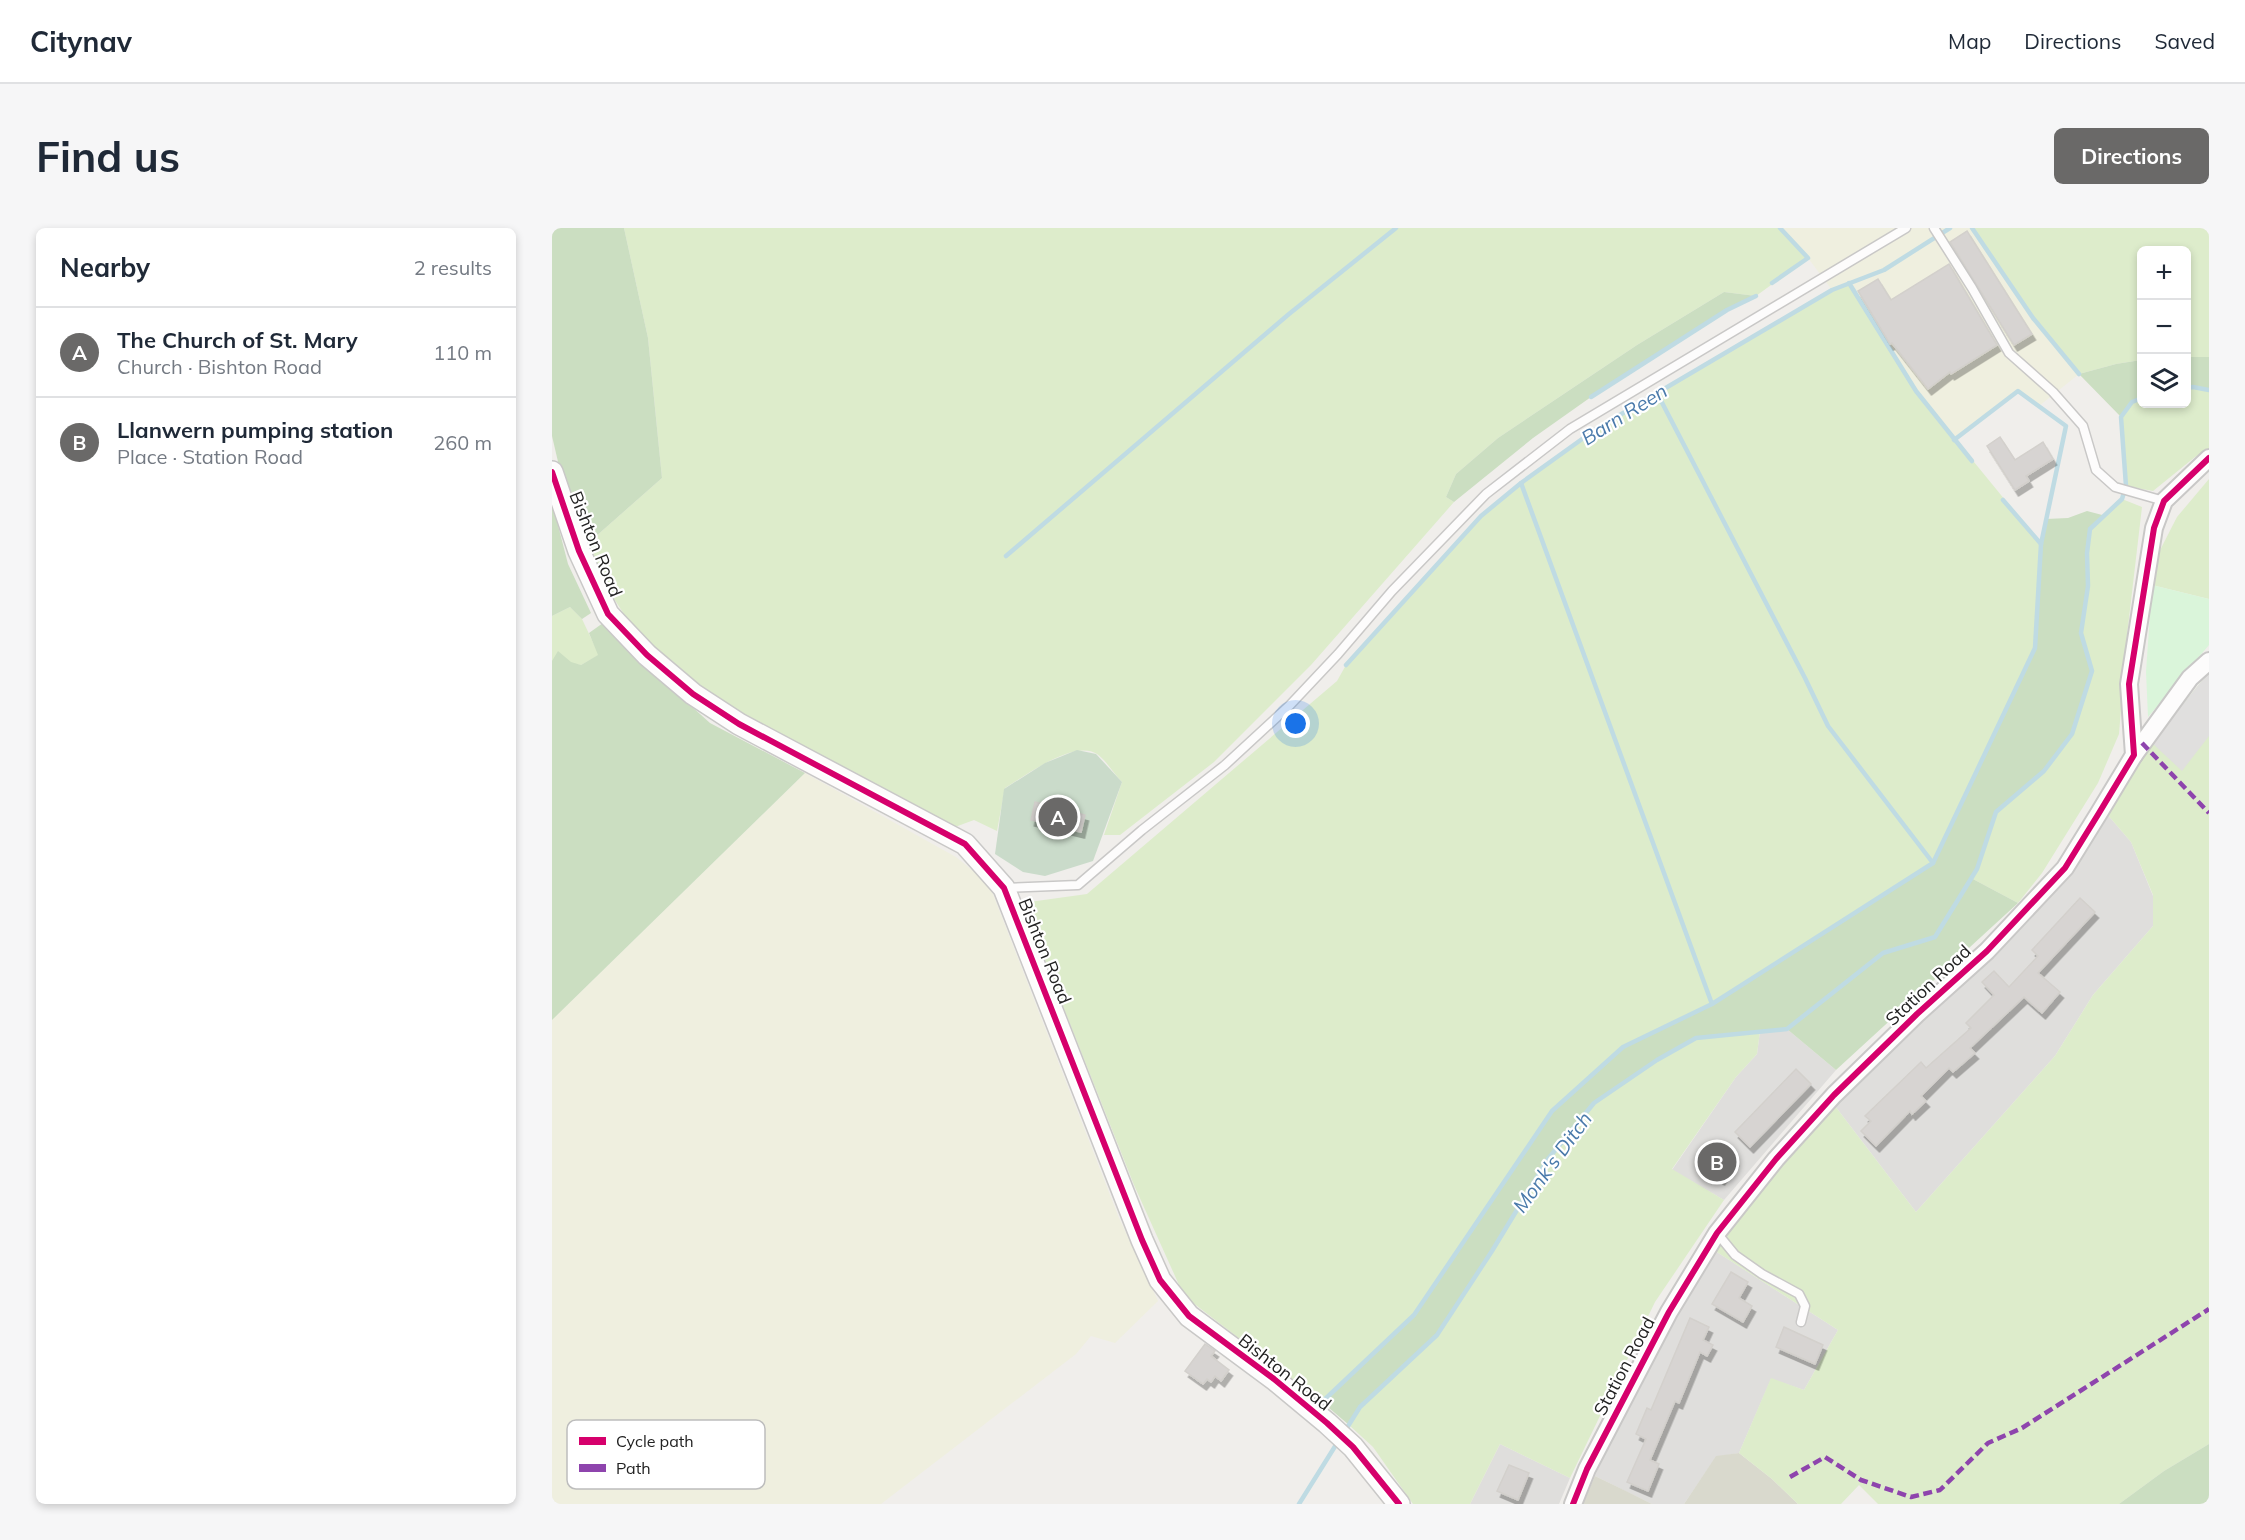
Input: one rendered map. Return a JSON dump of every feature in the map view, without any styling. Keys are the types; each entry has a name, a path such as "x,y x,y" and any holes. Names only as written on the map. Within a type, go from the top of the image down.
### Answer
{"street":[{"path":"2134,755 2129,684 2154,528 2164,501 2209,458"},
{"name":"Bishton Road","path":"552,472 579,551 608,614 647,655 693,694 740,724 965,844 1004,888 1142,1240 1160,1280 1189,1316 1274,1379 1353,1447 1399,1504"},
{"name":"Station Road","path":"1573,1504 1587,1469 1669,1312 1717,1233 1776,1159 1834,1095 1917,1014 1987,951 2065,868 2134,755 2190,678 2209,661"}],"lane":[{"path":"1004,888 1078,885 1142,830 1225,765 1290,705 1392,591 1486,494 1570,429 1906,228"},
{"path":"1935,228 2009,353 2053,392 2083,426 2096,470 2115,487 2164,501"},
{"path":"1717,1233 1735,1255 1762,1274 1799,1294 1805,1306 1801,1322"}],"shaded area":[{"path":"2209,672 2209,736 2182,771 2152,743"},
{"path":"2107,814 2131,842 2153,896 2153,926 2093,995 2055,1056 1916,1212 1835,1106 1870,1069 2009,941 2080,859"},
{"path":"1787,1029 1836,1070 1724,1200 1672,1170 1736,1077 1757,1054 1760,1031"},
{"path":"1709,1247 1838,1330 1804,1390 1771,1379 1739,1453 1716,1457 1684,1504 1652,1504 1595,1476 1669,1312"},
{"path":"1500,1444 1570,1478 1559,1504 1470,1504"},
{"path":"1739,1453 1772,1479 1798,1504 1684,1504 1716,1456"},
{"path":"1595,1476 1626,1491 1652,1504 1583,1504"}],"green space":[{"path":"552,228 624,228 648,338 662,478 586,545 559,466 552,436"},
{"path":"624,228 1780,228 1808,258 1756,296 1724,292 1637,345 1498,438 1456,474 1446,497 1454,502 1311,665 1214,762 1120,835 1104,835 1122,782 1097,754 1076,751 1063,755 1005,788 997,831 974,820 955,827 743,717 708,695 633,628 607,588 586,545 662,478 648,338"},
{"path":"1780,228 1972,228 2033,318 2079,374 2039,406 2018,391 1954,440 1916,391 1849,284 1832,290 1808,258"},
{"path":"1972,228 2209,228 2209,357 2191,357 2191,246 2137,246 2137,361 2079,374 2033,318"},
{"path":"1849,283 1916,391 2041,544 2035,648 1933,863 1712,1004 1623,1047 1552,1111 1414,1315 1322,1402 1184,1296 1134,1185 1022,903 1087,894 1337,681 1346,665 1480,516 1521,483 1596,429 1832,290"},
{"path":"1724,292 1756,296 1727,310 1591,397 1533,438 1454,502 1446,497 1456,474 1498,438 1637,345"},
{"path":"2191,357 2209,357 2209,390 2191,387"},
{"path":"2137,361 2137,400 2132,402 2121,417 2079,374"},
{"path":"2191,387 2209,390 2209,449 2195,457 2153,491 2126,486 2121,417 2132,402 2137,400 2137,408 2191,408"},
{"path":"2209,479 2209,599 2152,585 2156,558 2177,517"},
{"path":"2122,499 2142,507 2127,635 2119,734 2098,783 2042,873 2018,903 1971,878 1977,869 1996,812 2044,771 2072,734 2092,671 2081,633 2088,586 2087,553 2090,529"},
{"path":"552,502 568,564 591,613 582,619 570,607 552,616"},
{"path":"2087,511 2106,516 2090,529 2087,553 2088,586 2081,633 2092,671 2072,734 2044,771 1996,812 1977,869 1971,878 2018,903 1836,1070 1787,1029 1696,1038 1657,1060 1594,1103 1548,1159 1437,1335 1360,1407 1349,1425 1322,1402 1414,1315 1552,1111 1623,1047 1712,1004 1933,863 2035,648 2041,544 2046,519 2068,518"},
{"path":"2152,585 2209,599 2209,645 2148,717 2146,672"},
{"path":"570,607 582,619 599,655 581,665 552,661 552,616"},
{"path":"603,623 621,643 710,723 805,773 552,1020 552,661 558,651 571,662 581,665 598,655 589,633"},
{"path":"2209,672 2209,1444 2164,1471 2119,1504 1878,1504 1859,1485 1841,1504 1798,1504 1772,1479 1739,1453 1771,1378 1804,1390 1838,1330 1709,1247 1835,1106 1916,1212 2055,1056 2093,995 2153,926 2153,895 2131,842 2107,814 2152,743"},
{"path":"1077,750 1096,754 1122,782 1093,861 1045,876 1023,872 995,854 1004,789 1045,763"},
{"path":"805,773 956,857 989,884 1119,1218 1158,1301 1115,1343 1091,1336 1076,1354 881,1504 552,1504 552,1020"},
{"path":"1760,1031 1757,1054 1736,1077 1672,1169 1724,1200 1655,1302 1570,1478 1500,1444 1470,1504 1413,1504 1373,1447 1349,1425 1360,1407 1437,1335 1548,1159 1594,1103 1657,1060 1696,1038"},
{"path":"2209,1444 2209,1504 2119,1504 2164,1471"}],"building":[{"path":"1967,231 2032,334 2014,345 1950,242"},
{"path":"1949,264 1997,345 1951,374 1950,372 1928,389 1892,343 1890,344 1858,291 1878,279 1891,300"},
{"path":"2000,437 2015,460 2043,442 2053,459 2026,476 2029,481 2015,490 1987,446"},
{"path":"1035,802 1085,815 1081,832 1031,820"},
{"path":"2080,898 2095,912 2038,973 2060,992 2042,1013 2024,997 1970,1048 1975,1053 1953,1072 1949,1068 1921,1096 1926,1101 1912,1114 1910,1111 1876,1146 1861,1131 1871,1121 1865,1116 1921,1062 1926,1068 1971,1028 1966,1023 1994,995 1982,982 1994,971 2009,987 2038,956 2032,950"},
{"path":"1796,1069 1811,1084 1750,1147 1735,1132"},
{"path":"1714,1145 1735,1160 1721,1179 1700,1164"},
{"path":"1731,1272 1748,1282 1739,1298 1752,1306 1743,1322 1712,1304"},
{"path":"1690,1318 1709,1327 1703,1340 1713,1345 1707,1356 1700,1352 1679,1403 1675,1401 1650,1460 1659,1464 1648,1491 1627,1482 1646,1439 1636,1434 1647,1408 1651,1410"},
{"path":"1784,1327 1823,1345 1815,1364 1776,1347"},
{"path":"1205,1344 1215,1351 1211,1356 1229,1370 1221,1381 1215,1376 1211,1382 1207,1379 1203,1384 1185,1371"},
{"path":"1509,1465 1529,1473 1518,1500 1497,1491"}],"waterway":[{"path":"1006,556 1289,314 1396,228"},
{"path":"1772,283 1808,258 1780,228"},
{"name":"Barn Reen","path":"1346,665 1481,516 1521,483 1596,429 1832,290 1884,270 1950,228"},
{"path":"1972,228 2033,318 2079,374"},
{"path":"1849,283 1916,391 1972,461"},
{"path":"1591,397 1727,310 1756,296"},
{"name":"Monk's Ditch","path":"2191,387 2209,390"},
{"path":"1322,1402 1414,1315 1552,1111 1623,1047 1712,1004 1933,863 2035,648 2041,544 2066,426 2018,391 1954,440"},
{"path":"1657,393 1828,726 1933,863"},
{"name":"Monk's Ditch","path":"1345,1431 1360,1407 1437,1335 1548,1159 1594,1103 1657,1060 1696,1038 1787,1029 1883,953 1935,937 1977,869 1996,812 2044,771 2072,734 2092,671 2081,633 2088,586 2087,553 2090,529 2122,499 2126,486 2121,417 2132,402 2137,400"},
{"path":"1521,483 1712,1004"},
{"path":"2003,500 2041,544"},
{"name":"Monk's Ditch","path":"1299,1504 1339,1440"}],"marked path":[{"path":"2142,743 2209,813"},
{"path":"1790,1477 1825,1457 1861,1480 1911,1497 1940,1490 1988,1443 2022,1428 2209,1309"}],"cycle path":[{"path":"1573,1504 1587,1469 1669,1312 1717,1233 1776,1159 1834,1095 1917,1014 1987,951 2065,868 2099,813 2134,755 2129,684 2154,528 2164,501 2209,458"},
{"path":"552,472 579,551 608,614 647,655 693,694 739,724 965,844 1004,888 1142,1240 1160,1280 1189,1316 1274,1379 1353,1447 1399,1504"}],"place":[{"name":"The Church of St. Mary","path":"1058,817"},
{"name":"Llanwern pumping station","path":"1717,1162"}]}
